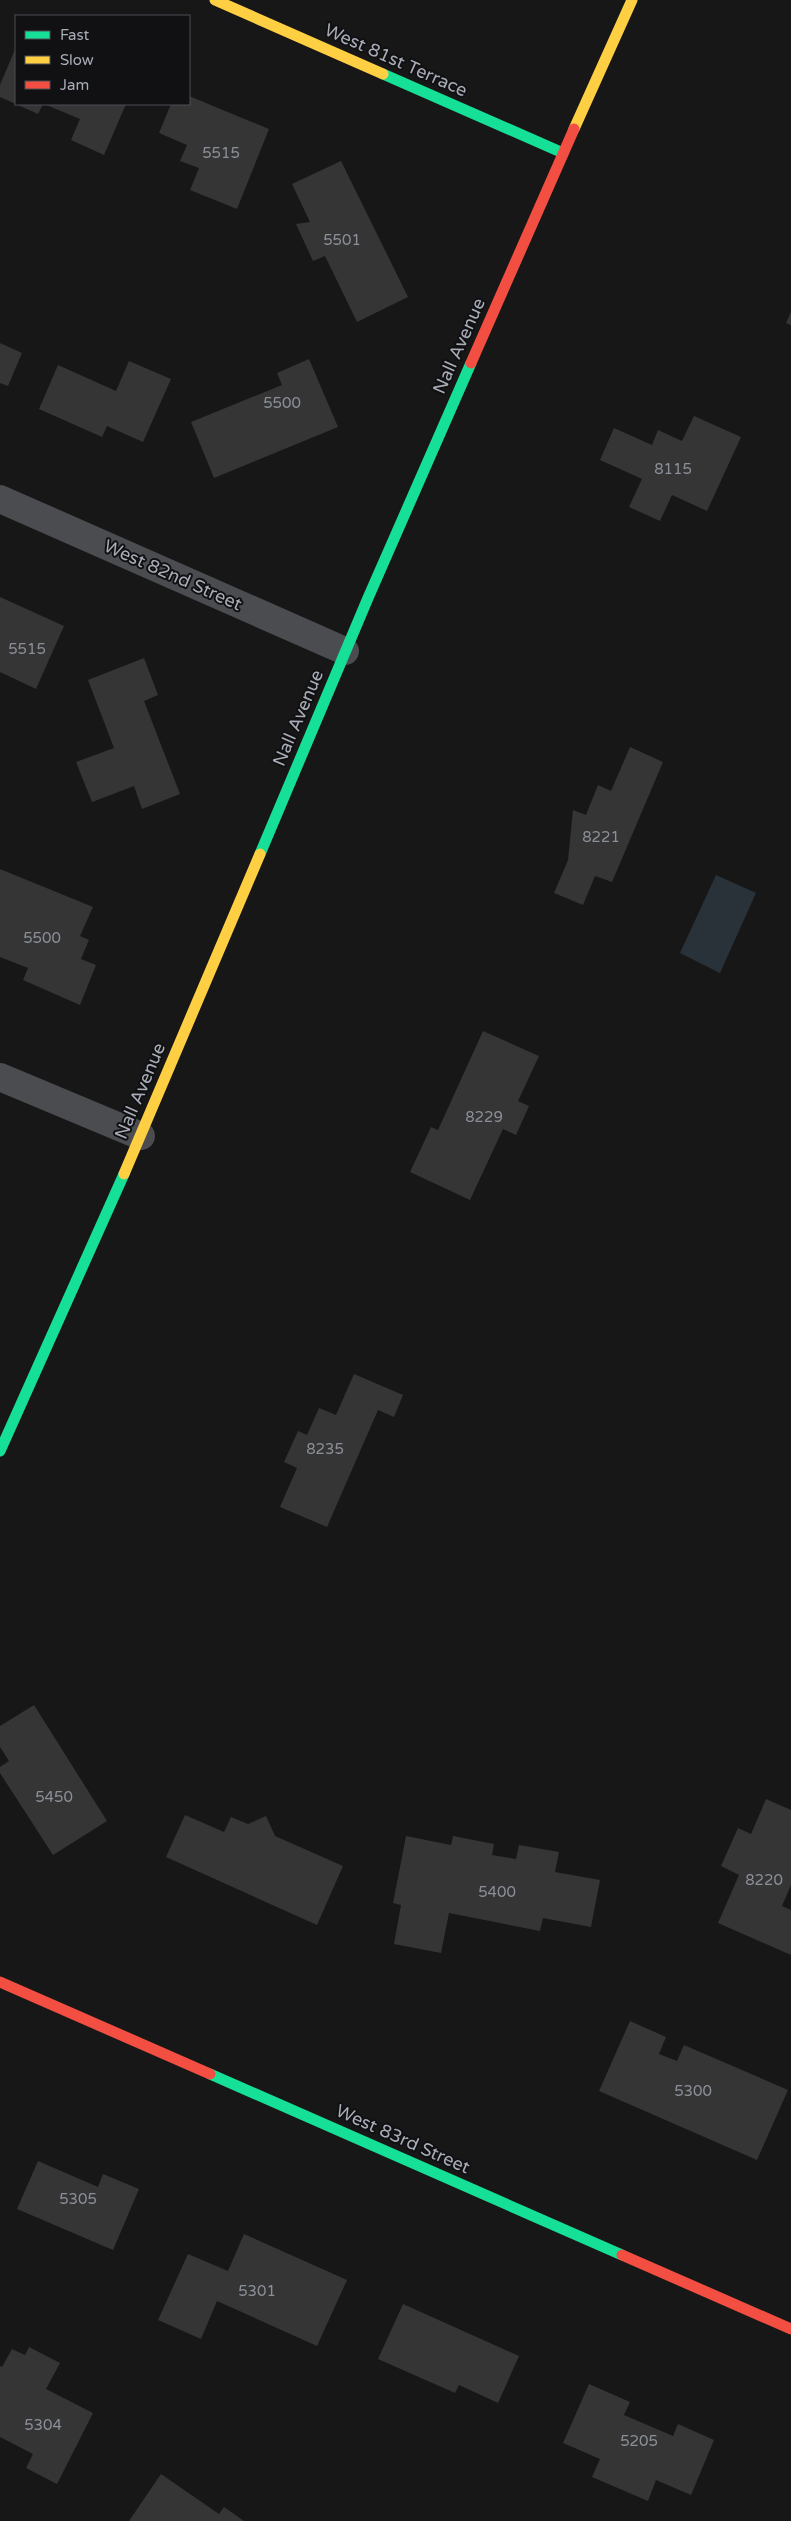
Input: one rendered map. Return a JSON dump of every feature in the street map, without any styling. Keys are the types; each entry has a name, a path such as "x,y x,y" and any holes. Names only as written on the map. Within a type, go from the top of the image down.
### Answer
{"main road":[{"name":"West 81st Terrace","path":"215,0 563,153"},
{"name":"Nall Avenue","path":"0,1451 140,1136 345,651 632,0"},
{"name":"West 83rd Street","path":"0,1982 791,2329"}],"street":[{"name":"West 82nd Street","path":"0,499 345,651"},
{"path":"0,1077 140,1136"}],"shaded area":[{"path":"716,875 756,893 720,973 680,953"}],"building":[{"path":"15,49 15,104 0,97 0,85"},
{"path":"190,96 269,129 237,209 190,190 199,168 180,161 187,145 159,133 171,105 190,105"},
{"path":"18,105 42,105 38,114"},
{"path":"46,105 126,105 104,155 71,140 80,119"},
{"path":"341,161 408,297 357,322 325,256 313,261 296,224 310,222 292,184"},
{"path":"791,312 791,325 786,323"},
{"path":"0,343 22,353 8,386 0,383"},
{"path":"309,359 338,427 214,478 191,422 282,385 277,373"},
{"path":"129,361 171,379 143,442 107,426 102,437 39,409 58,365 116,391"},
{"path":"694,416 741,437 707,511 672,495 660,521 629,507 642,479 600,460 614,428 652,445 658,430 682,441"},
{"path":"0,597 64,626 36,689 0,672"},
{"path":"144,658 158,695 144,701 180,794 142,809 134,786 92,802 76,762 114,748 88,680"},
{"path":"630,747 663,762 612,882 595,876 583,905 554,893 568,860 573,810 586,815 598,785 611,791"},
{"path":"0,869 93,907 80,936 89,940 81,959 96,965 80,1005 23,980 28,968 0,957"},
{"path":"483,1031 539,1056 518,1101 529,1106 516,1135 503,1129 470,1200 410,1172 431,1127 438,1130"},
{"path":"354,1374 403,1395 394,1417 378,1410 327,1527 280,1507 297,1468 284,1462 298,1431 307,1435 319,1408 336,1415"},
{"path":"34,1705 107,1821 53,1855 0,1773 0,1767 9,1761 0,1747 0,1726"},
{"path":"766,1799 791,1810 791,1885 782,1906 791,1910 791,1955 718,1923 739,1875 721,1866 738,1828 751,1834"},
{"path":"185,1815 224,1832 231,1817 248,1824 266,1816 275,1836 343,1866 317,1925 166,1857"},
{"path":"406,1836 451,1845 453,1836 494,1844 492,1855 516,1859 519,1845 559,1852 555,1872 600,1880 591,1927 543,1918 540,1931 449,1913 441,1953 394,1944 401,1905 393,1903"},
{"path":"630,2021 666,2037 659,2054 677,2061 684,2045 788,2090 757,2160 599,2091"},
{"path":"38,2161 98,2187 103,2174 139,2189 113,2250 17,2209"},
{"path":"244,2234 347,2280 317,2346 217,2301 201,2339 158,2320 188,2254 228,2271"},
{"path":"403,2304 519,2356 498,2403 459,2385 455,2393 378,2359"},
{"path":"29,2347 60,2363 46,2389 93,2413 57,2484 26,2468 33,2454 0,2437 0,2366 2,2367 12,2349 25,2355"},
{"path":"589,2384 630,2402 624,2415 673,2436 678,2424 714,2440 691,2495 656,2480 648,2501 592,2477 600,2459 563,2443"},
{"path":"161,2474 219,2514 224,2507 244,2521 129,2521"}],"traffic: fast":[{"path":"383,74 563,153"},
{"path":"260,854 368,598 471,363"},
{"path":"0,1451 124,1174"},
{"path":"210,2074 622,2255"}],"traffic: slow":[{"path":"215,0 383,74"},
{"path":"574,129 632,0"},
{"path":"124,1174 260,854"}],"traffic: jam":[{"path":"471,363 574,129"},
{"path":"0,1982 210,2074"},
{"path":"622,2255 791,2329"}]}
